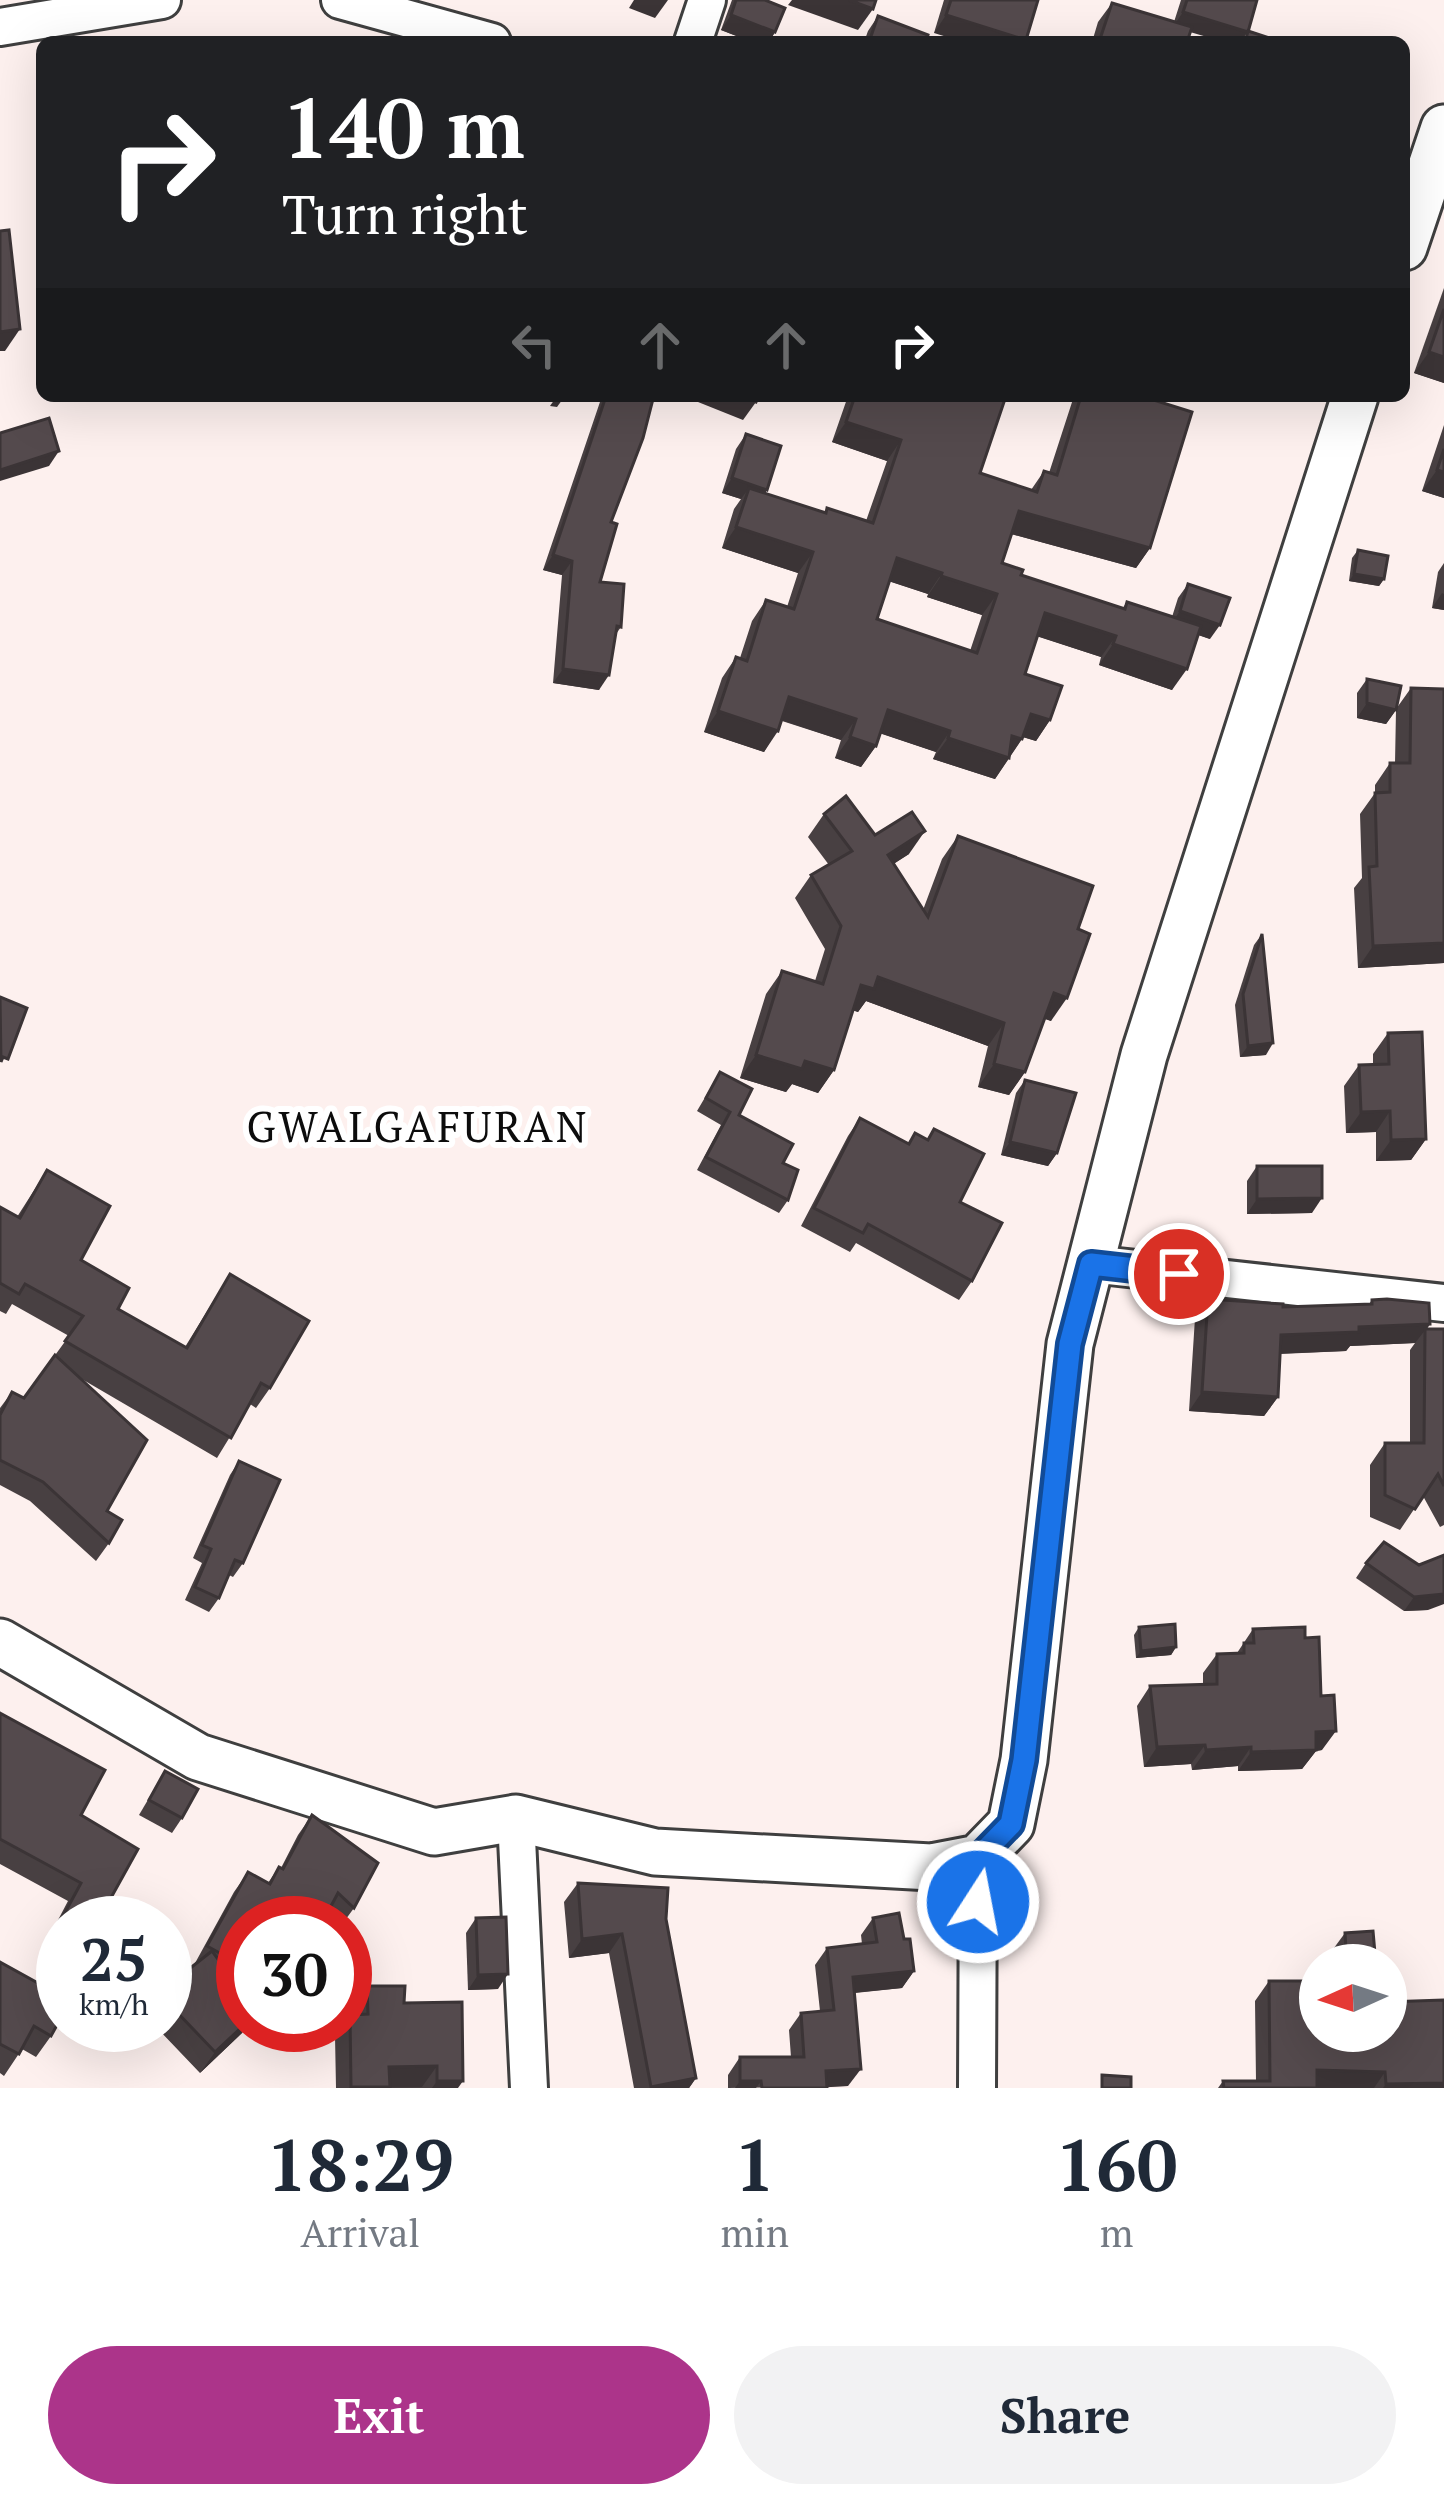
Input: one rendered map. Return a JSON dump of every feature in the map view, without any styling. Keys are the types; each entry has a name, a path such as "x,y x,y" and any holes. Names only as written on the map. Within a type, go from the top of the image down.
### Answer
{"street":[{"path":"4,17 162,0"},
{"path":"340,0 471,36"},
{"path":"696,36 706,0"},
{"path":"1410,230 1444,128"},
{"path":"0,1642 198,1757 434,1832 517,1819 655,1852 931,1867 978,1858 1011,1824 1024,1760 1070,1344 1144,1055 1353,402"},
{"path":"1091,1264 1444,1303"},
{"path":"517,1819 529,2088"},
{"path":"977,2088 978,1858"}],"building":[{"path":"736,0 765,0 785,8 775,32 731,15"},
{"path":"849,0 876,0 873,9"},
{"path":"951,0 1038,0 1027,36 946,15"},
{"path":"1187,0 1257,0 1248,32 1183,12"},
{"path":"1112,3 1192,27 1189,36 1101,36"},
{"path":"878,16 928,35 928,36 871,36"},
{"path":"9,230 20,329 0,332 0,231"},
{"path":"1444,309 1444,357 1429,352"},
{"path":"604,402 652,402 611,522 617,524 600,582 624,584 621,627 617,626 609,675 563,669 572,561 553,555"},
{"path":"853,402 1004,402 980,473 1037,492 1044,471 1057,475 1079,402 1160,402 1192,412 1150,548 1019,511 1002,563 1023,570 1021,575 1125,609 1127,602 1201,626 1187,669 1113,644 1116,636 1045,613 1025,674 1062,686 1050,720 1031,714 1022,739 1012,736 1009,758 948,738 950,731 888,710 876,746 850,737 856,719 789,697 778,731 718,711 736,657 747,661 766,600 794,609 813,552 736,527 749,488 873,523 901,440 846,422","holes":["897,558 997,594 977,653 877,619"]},
{"path":"49,418 59,451 0,470 0,433"},
{"path":"746,434 781,446 767,490 732,478"},
{"path":"1358,550 1388,556 1384,579 1354,574"},
{"path":"1188,584 1230,598 1220,625 1180,611"},
{"path":"1367,679 1401,686 1396,710 1367,703"},
{"path":"1411,688 1444,689 1444,943 1373,946 1369,867 1377,866 1375,793 1390,792 1390,763 1410,763"},
{"path":"846,796 875,835 912,812 925,831 888,855 928,917 958,836 1093,886 1078,929 1090,934 1067,998 1054,993 1025,1072 994,1064 1004,1023 878,977 874,989 861,985 834,1070 805,1061 802,1069 756,1055 782,971 823,984 841,926 811,875 852,851 824,814"},
{"path":"1262,934 1273,1043 1248,1046 1243,994"},
{"path":"0,997 27,1008 8,1059 3,1057 1,1062"},
{"path":"1422,1032 1426,1139 1391,1140 1390,1111 1361,1112 1359,1065 1389,1064 1388,1033"},
{"path":"720,1072 752,1089 739,1115 793,1144 783,1163 798,1170 788,1200 706,1157 730,1112 706,1098"},
{"path":"1025,1080 1076,1093 1057,1153 1010,1142"},
{"path":"860,1118 909,1144 915,1133 928,1140 934,1129 984,1154 960,1202 1002,1223 972,1281 868,1224 863,1233 814,1208"},
{"path":"1257,1166 1322,1166 1322,1198 1257,1199"},
{"path":"47,1170 110,1206 81,1260 129,1288 118,1309 187,1348 230,1274 309,1321 270,1388 261,1383 231,1438 65,1341 83,1316 25,1284 19,1294 0,1283 0,1207 20,1218"},
{"path":"1208,1299 1283,1307 1372,1304 1372,1300 1387,1299 1429,1303 1430,1324 1281,1335 1278,1397 1202,1392"},
{"path":"1425,1329 1444,1329 1444,1486 1438,1474 1415,1509 1385,1495 1385,1443 1424,1443"},
{"path":"55,1355 147,1440 107,1511 122,1520 109,1543 43,1482 0,1460 0,1415 12,1392 24,1398"},
{"path":"239,1461 280,1480 243,1563 235,1560 219,1598 195,1587 211,1549 202,1545"},
{"path":"1384,1542 1419,1565 1444,1555 1444,1594 1414,1597 1366,1563"},
{"path":"1175,1624 1176,1647 1141,1651 1139,1627"},
{"path":"1305,1627 1305,1638 1319,1637 1321,1696 1334,1695 1336,1731 1316,1732 1316,1750 1157,1747 1150,1686 1217,1684 1217,1654 1244,1653 1244,1643 1254,1643 1253,1629"},
{"path":"0,1713 105,1770 81,1815 138,1849 112,1896 74,1896 81,1883 0,1839"},
{"path":"165,1771 198,1789 182,1818 149,1800"},
{"path":"312,1815 378,1863 360,1896 235,1896 248,1872 270,1884 279,1867 283,1869"},
{"path":"578,1883 668,1888 666,1919 696,2078 651,2087 622,1934 582,1939"},
{"path":"899,1913 904,1939 910,1939 914,1971 853,1977 861,2069 826,2071 827,2088 762,2088 761,2081 740,2081 740,2057 804,2057 801,2013 834,2010 827,1948 877,1942 873,1918"},
{"path":"506,1917 508,1974 478,1975 476,1918"},
{"path":"216,1930 216,1951 207,1946"},
{"path":"1373,1931 1374,1944 1346,1944 1345,1933"},
{"path":"212,1951 216,1956 215,2052 192,2028 192,1967"},
{"path":"0,1962 36,1982 36,2027 19,2054 0,2044"},
{"path":"1269,1981 1299,1981 1299,2052 1407,2052 1407,2001 1444,2000 1444,2083 1386,2084 1385,2072 1317,2070 1317,2088 1224,2088 1223,2081 1270,2081"},
{"path":"372,1986 405,1986 404,2003 462,2002 463,2081 437,2081 437,2066 389,2067 390,2087 351,2087 351,2052 372,2052"},
{"path":"1102,2075 1131,2077 1131,2088 1102,2088"}],"district":[{"name":"GWALGAFURAN","path":"418,1126"}],"route":[{"path":"978,1902 978,1858 1011,1824 1024,1760 1070,1344 1091,1264 1179,1274"}]}
